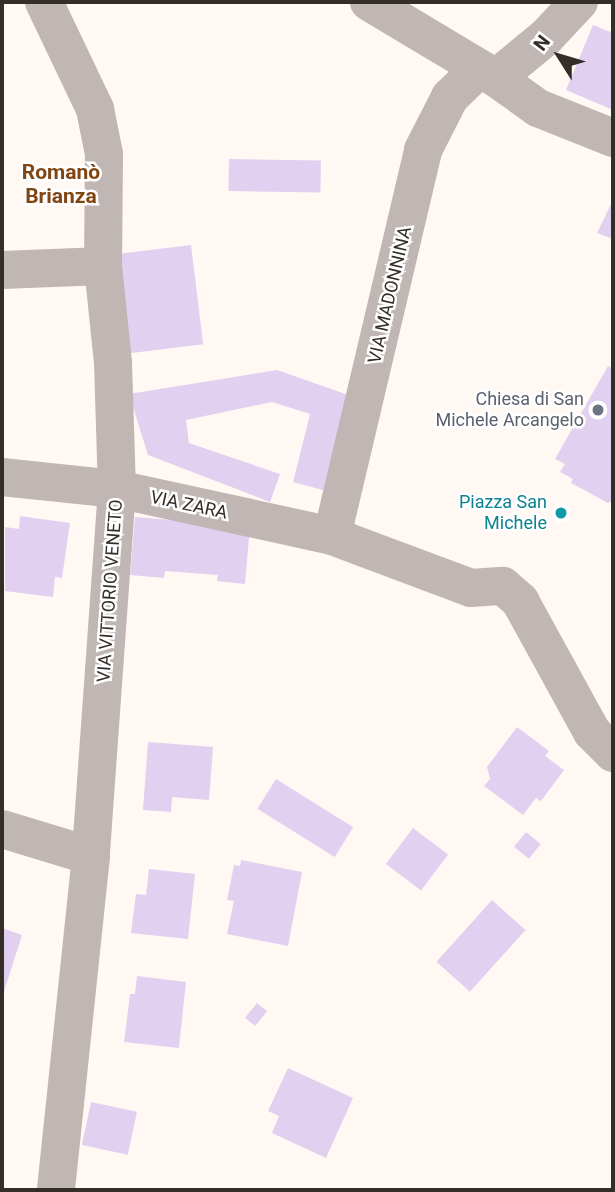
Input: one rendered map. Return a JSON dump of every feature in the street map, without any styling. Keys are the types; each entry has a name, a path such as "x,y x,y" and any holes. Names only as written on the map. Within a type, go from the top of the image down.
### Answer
{"street":[{"name":"VIA VITTORIO VENETO","path":"44,2 95,108 104,154 103,267 113,363 117,489 91,856 56,1190"},
{"path":"369,2 488,73 538,108 613,138"},
{"name":"VIA MADONNINA","path":"332,536 424,150 450,97 546,37 579,2"},
{"path":"2,270 103,267"},
{"name":"VIA ZARA","path":"2,477 117,489 332,536 471,588 503,586 520,601 592,732 613,753"},
{"path":"2,829 91,856"}],"building":[{"path":"593,25 613,33 613,110 566,90"},
{"path":"229,159 321,161 320,193 228,191"},
{"path":"613,200 613,239 597,233"},
{"path":"191,245 203,344 126,354 114,255"},
{"name":"Chiesa di San Michele Arcangelo","path":"608,366 613,369 613,501 608,503 571,483 573,479 560,472 565,464 555,459"},
{"path":"277,370 354,397 330,492 293,482 310,414 272,402 186,420 189,443 280,474 270,502 148,455 129,394"},
{"path":"20,516 70,523 62,578 55,577 53,597 5,591 5,527 19,529"},
{"path":"135,517 250,526 245,584 217,581 218,575 165,571 164,578 130,575"},
{"path":"517,727 549,751 545,756 564,770 541,801 536,798 523,815 484,786 490,779 487,767"},
{"path":"148,742 213,747 209,800 172,797 171,812 143,810"},
{"path":"276,779 353,827 335,857 257,809"},
{"path":"413,828 448,854 421,890 386,864"},
{"path":"526,832 541,844 529,859 514,847"},
{"path":"241,860 302,872 288,946 227,934 234,901 227,900 234,865 240,866"},
{"path":"149,869 195,874 188,939 131,933 136,894 146,895"},
{"path":"492,900 525,930 470,992 436,962"},
{"path":"2,928 22,935 2,998"},
{"path":"137,976 186,982 179,1048 124,1042 130,994 135,994"},
{"path":"257,1003 267,1011 255,1026 245,1018"},
{"path":"288,1068 353,1098 326,1158 272,1133 279,1116 268,1111"},
{"path":"91,1102 137,1112 128,1155 82,1145"}],"place":[{"name":"Chiesa di San Michele Arcangelo","path":"598,410"},
{"name":"Piazza San Michele","path":"561,513"}],"district":[{"name":"Romanò Brianza","path":"61,184"}]}
